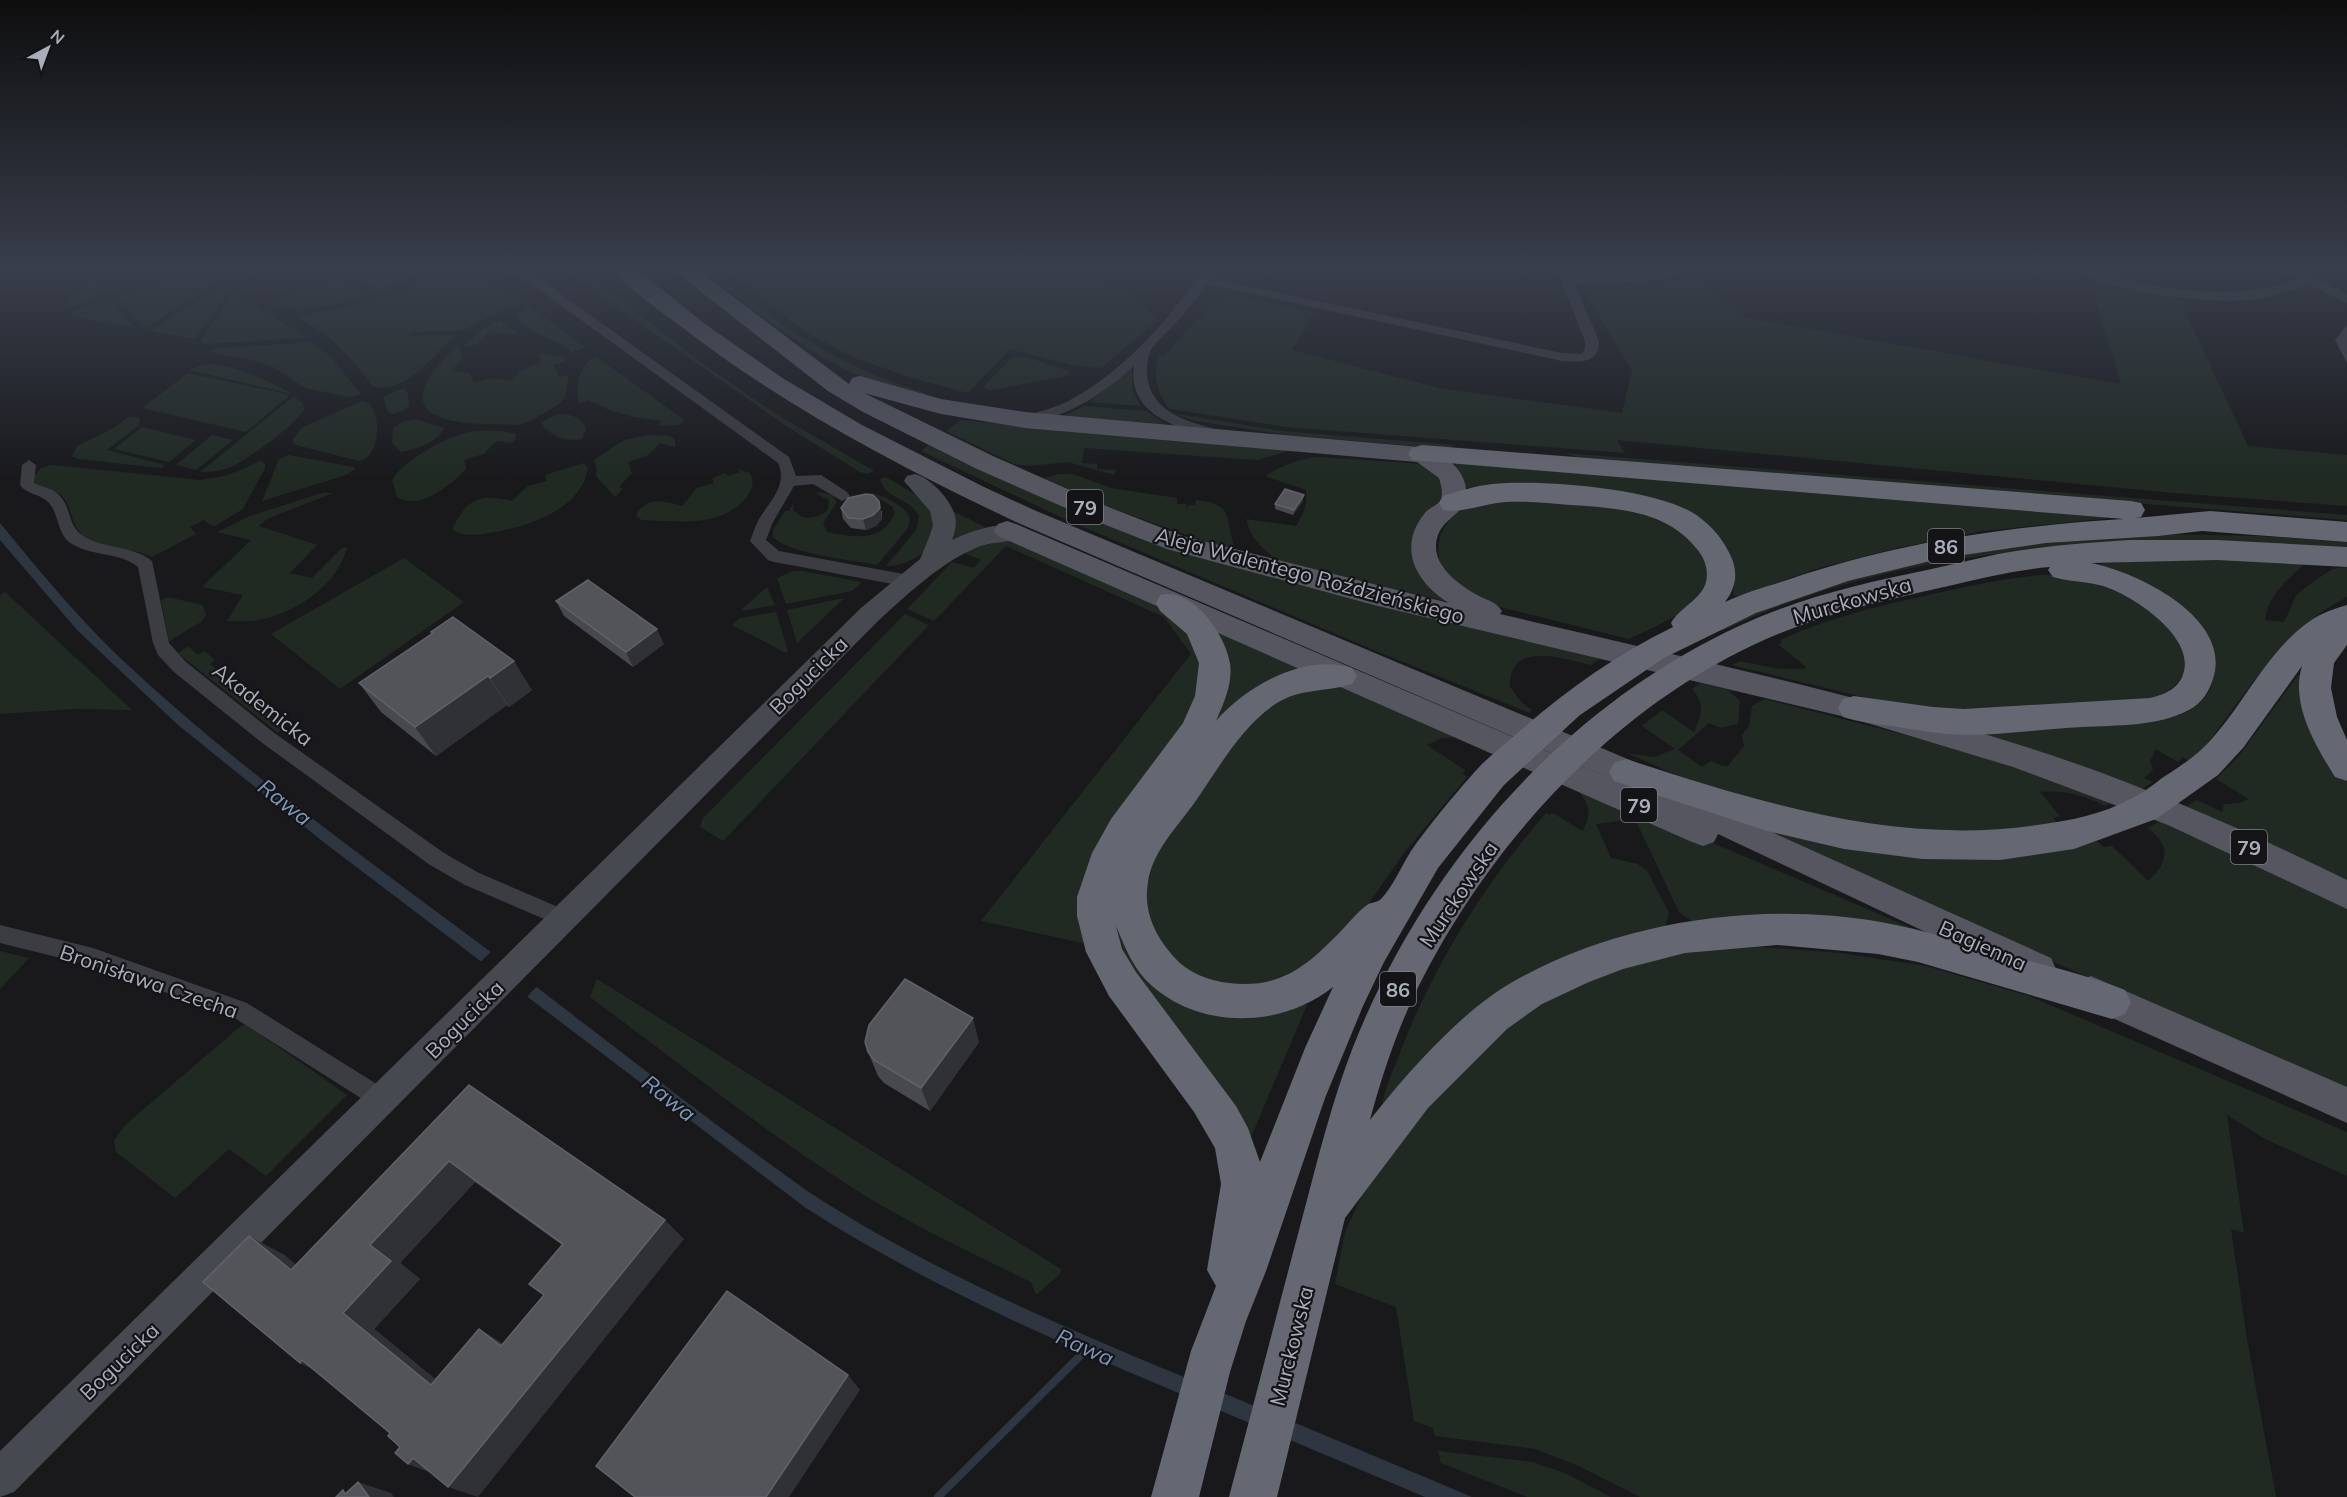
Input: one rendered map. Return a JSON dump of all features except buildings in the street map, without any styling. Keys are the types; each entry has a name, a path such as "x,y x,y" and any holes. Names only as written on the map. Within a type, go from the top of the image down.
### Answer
{"highway":[{"path":"1422,454 2122,509 2204,520"},
{"path":"1453,503 1484,493 1518,492 1628,500 1667,512 1701,535 1709,543 1721,564 1723,574 1720,586 1713,600 1695,623"},
{"name":"86","path":"1695,623 1798,585 1912,553 1965,543 2045,533 2164,527 2204,520 2347,532"},
{"name":"86","path":"1950,576 2002,563 2153,551 2234,551 2347,557"},
{"path":"1854,708 1933,720 1964,722 2151,710 2167,707 2182,700 2192,692 2198,680 2201,660 2188,631 2167,610 2132,586 2112,578 2078,571 1950,576"},
{"name":"Murckowska","path":"1253,1497 1336,1163 1372,1048 1402,981 1434,922 1458,886 1528,797 1570,756 1631,706 1690,666 1757,630 1794,615 1868,592 1950,576"},
{"path":"1171,603 1190,618 1207,639 1216,668 1215,689 1203,718 1111,846 1096,892 1097,927 1100,944 1118,979 1186,1068 1217,1112 1234,1142 1240,1159 1242,1183 1240,1255"},
{"path":"1626,772 1703,801 1787,824 1860,839 1959,846 2022,843 2067,835 2130,814 2177,789 2215,757 2301,648 2326,625 2347,616"},
{"name":"Murckowska","path":"1174,1497 1240,1255 1345,1000 1404,892 1449,826 1524,743 1619,669 1695,623"},
{"path":"2347,623 2318,664 2315,680 2316,700 2325,728 2347,768"},
{"path":"1341,676 1300,681 1273,690 1254,703 1235,721 1161,822 1138,859 1129,884 1129,904 1133,927 1150,960 1177,983 1208,998 1248,1002 1266,1000 1305,986 1404,892"},
{"path":"1326,1209 1414,1095 1493,1017 1528,992 1576,970 1653,945 1684,937 1777,929 1878,938 1918,946 2112,1002"}],"main road":[{"name":"Aleja Walentego Roździeńskiego","path":"714,339 760,374 830,418 950,481 1025,516 1626,772"},
{"name":"Aleja Walentego Roździeńskiego","path":"776,339 836,386 936,440 1102,514 1176,543 1339,586 1854,708"},
{"path":"798,355 860,383 906,399 968,413 1025,420 1422,454 1444,467 1450,474 1454,489 1453,503 1432,519 1423,537 1423,551 1429,569 1436,579 1459,597 1478,607 1586,646"},
{"name":"79","path":"830,418 915,480 1011,533 1761,858 1941,926"},
{"name":"79","path":"1854,708 2020,757 2101,786 2212,830 2347,895"},
{"name":"Bagienna","path":"1626,772 1767,844 1941,926 2347,1105"}],"street":[{"path":"618,339 782,457 787,465 789,482 765,522 758,541 763,547 774,556 909,581"},
{"path":"1025,420 1061,410 1088,396 1143,351 1153,339"},
{"path":"1483,339 1575,359 1590,354 1591,339"},
{"path":"1143,351 1139,382 1144,395 1154,409 1179,423 1229,437"},
{"name":"Akademicka","path":"29,465 27,485 51,495 65,526 75,538 88,546 136,558 146,565 161,643 164,651 180,667 267,737 437,859 472,879 565,919"},
{"path":"789,482 816,479 842,495"},
{"name":"Bogucicka","path":"915,480 938,503 945,518 943,534 931,562"},
{"name":"Bogucicka","path":"0,1478 870,614 931,562 981,537 995,533 1011,533"},
{"name":"Bronisława Czecha","path":"0,934 93,957 240,1010 383,1100"}],"shaded area":[{"path":"202,339 290,339 206,344 200,342"},
{"path":"330,339 451,339 419,371 397,384 386,387 374,387"},
{"path":"472,339 482,339 477,344 462,348"},
{"path":"549,339 574,339 586,348 572,352"},
{"path":"662,339 671,339 724,379 777,414 874,471 867,474 860,472 786,426"},
{"path":"794,339 806,339 865,371 923,392 927,396 868,379 841,367"},
{"path":"819,339 1136,339 1101,368 1071,365 1010,349 968,393 912,378 852,357"},
{"path":"1179,339 1298,339 1292,350 1439,388 1622,413 1632,371 1613,339 1865,339 2121,384 2107,339 2198,339 2248,446 2347,455 2347,506 2173,493 1617,440 1625,453 1286,427 1170,409 1159,390 1156,370 1158,355 1164,356"},
{"path":"311,342 330,356 361,394 349,397 305,388 275,368 252,360 209,352 211,349"},
{"path":"458,345 463,358 452,370 469,373 474,383 491,378 510,381 522,369 541,363 539,353 563,357 564,362 554,365 559,377 568,375 564,398 549,410 519,425 465,423 439,417 424,404 423,393 432,373"},
{"path":"1013,356 1029,358 1068,371 1071,375 992,390 986,389 984,387 986,384"},
{"path":"597,357 684,421 678,425 659,426 661,421 609,410 589,400 579,403 578,382 582,369"},
{"path":"205,364 239,370 293,394 189,370"},
{"path":"1132,367 1132,391 1141,406 1090,402"},
{"path":"188,373 290,395 246,432 142,408"},
{"path":"403,389 408,393 409,406 403,411 392,414 388,412 383,397"},
{"path":"294,396 303,404 304,410 282,433 233,466 217,471 200,472"},
{"path":"362,401 369,404 377,420 375,442 366,458 359,461 296,445 292,441 301,428"},
{"path":"1084,406 1146,411 1166,424 1063,416"},
{"path":"1171,413 1282,431 1454,445 1448,449 1286,435 1196,421"},
{"path":"566,414 578,419 585,426 582,439 561,438 543,427 542,422 556,415"},
{"path":"130,416 140,418 139,425 107,450 165,465 161,468 78,459 72,456 77,446 115,427"},
{"path":"416,419 444,428 432,441 401,452 392,443 393,428 404,421"},
{"path":"961,420 1292,450 1257,460 1084,448 1082,463 1097,464 1097,469 1116,470 1114,475 1068,462 1030,466 1014,464 946,431"},
{"path":"142,427 196,440 169,462 114,449"},
{"path":"502,431 516,434 515,440 510,443 497,441 483,454 464,460 466,469 444,489 425,499 415,501 397,497 392,480 398,472 426,450 469,432"},
{"path":"212,435 233,440 196,470 176,465"},
{"path":"648,435 670,436 675,440 675,447 660,443 647,456 628,462 632,473 619,487 623,489 615,497 596,476 597,468 594,460 624,440"},
{"path":"928,445 981,470 1183,553 1292,583 1600,659 1591,665 1540,656 1528,657 1518,662 1512,672 1510,687 1522,703 1532,710 1530,713 1376,651 1069,521 921,451"},
{"path":"1566,453 2347,515 2347,520 1581,459"},
{"path":"289,455 355,469 346,475 262,501 279,459"},
{"path":"1319,457 1423,464 1439,474 1444,496 1427,512 1445,601 1279,561 1258,543 1246,519 1296,526 1303,513 1306,500 1306,490 1265,476 1291,463"},
{"path":"259,461 265,463 265,468 243,509 215,526 204,520 190,527 196,534 152,557 100,544 84,536 76,527 68,505 61,495 35,484 33,477 41,468 52,465 200,480 230,474"},
{"path":"584,463 588,468 575,496 549,515 518,527 483,534 465,534 452,529 463,511 475,501 491,498 512,501 528,486 547,481 545,475"},
{"path":"1456,463 2112,518 1983,531 1897,548 1819,568 1736,597 1733,594 1735,577 1701,524 1511,483 1466,488 1455,467"},
{"path":"738,469 750,473 752,487 738,506 726,513 700,521 642,520 637,517 637,513 642,508 652,502 682,506 697,488 714,483 712,478 726,473 728,476 740,472"},
{"path":"1059,474 1073,474 1111,488 1177,498 1177,504 1187,504 1186,511 1189,505 1195,505 1196,500 1217,505 1226,513 1234,545 1229,549 1224,548 1114,509 1044,478"},
{"path":"886,477 921,498 936,512 931,538 923,552 912,560 892,566 886,566 916,530 919,517 911,506 887,491 880,479"},
{"path":"322,493 333,493 267,519 259,526 317,545 290,573 312,578 341,549 347,547 335,573 314,595 288,611 259,620 227,621 243,595 202,587 251,540 217,532 250,516"},
{"path":"815,493 831,495 837,502 823,523 827,532 847,536 867,536 883,529 895,513 892,506 870,493 900,506 910,520 907,529 877,565 806,552 781,543 773,537 773,530 785,511 789,511 794,503 793,509 805,517 814,517 828,510 829,500"},
{"path":"1496,499 1612,507 1642,514 1669,524 1690,539 1704,560 1709,571 1708,584 1702,595 1692,605 1629,639 1492,605 1468,591 1446,572 1441,564 1438,548 1443,531 1453,516 1468,507"},
{"path":"953,512 955,512 985,527 945,545"},
{"path":"2154,534 2260,536 2347,542 2347,549 2079,547 2012,552 1884,574 1802,598 1722,631 1718,629 1815,589 1986,548"},
{"path":"1009,539 1146,597 1181,618 1207,677 1087,944 981,921 1191,654 1164,617 1006,546 934,621 907,609 952,562 974,568 981,560 966,554 966,550"},
{"path":"404,558 464,602 340,689 271,634"},
{"path":"2187,558 2306,562 2286,581 2270,602 2265,620 2284,622 2296,596 2332,569 2347,567 2347,597 2303,627 2284,645 2250,685 2203,749 2190,762 2183,757 2178,762 2156,749 2150,761 2153,770 2144,778 2153,782 2140,790 1983,736 1980,731 2170,718 2189,711 2204,699 2212,683 2214,662 2096,564"},
{"path":"793,571 862,582 852,591 786,604 777,578"},
{"path":"2061,574 2125,591 2175,630 2187,665 2175,686 2154,698 1991,712 1904,707 1732,665 1740,661 1779,669 1804,669 1806,667 1779,645 1782,642 1780,640 1853,613 1891,604 1995,581"},
{"path":"767,587 775,605 740,611"},
{"path":"5,592 132,710 75,709 0,714 0,595"},
{"path":"167,597 203,605 206,615 201,622 169,641 161,600"},
{"path":"844,598 797,643 787,610"},
{"path":"776,612 788,651 786,653 732,625 740,618"},
{"path":"905,614 929,625 723,841 700,827 703,818"},
{"path":"1210,627 1310,671 1262,687 1245,699 1227,717 1134,843 1120,874 1116,898 1118,922 1125,944 1154,982 1174,996 1195,1007 1218,1013 1240,1015 1261,1014 1307,1005 1251,1137 1220,1087 1128,971 1115,945 1109,917 1111,890 1118,865 1129,841 1205,736 1222,702 1226,683 1225,666"},
{"path":"188,646 198,655 204,651 215,660 210,664 287,726 278,733 178,653"},
{"path":"2298,675 2301,675 2335,765 2347,782 2347,883 2184,808 2197,800 2222,812 2224,804 2239,803 2249,799 2216,779 2238,757"},
{"path":"1700,683 1728,690 1740,701 1738,724 1721,728 1709,723 1678,750 1702,767 1711,761 1728,766 1744,746 1742,735 1749,726 1752,706 1764,699 1975,753 2116,801 2105,806 2074,794 2040,792 2060,816 2053,818 2057,823 2000,832 1861,828 1692,782 1627,753 1654,757 1675,749 1642,726 1662,710 1694,732 1701,709 1699,699 1692,689"},
{"path":"1336,686 1351,688 1464,737 1442,738 1427,745 1465,770 1463,774 1467,777 1404,853 1357,920 1322,960 1257,989 1197,979 1151,937 1143,887 1156,851 1246,726 1287,695"},
{"path":"1578,791 1676,827 1916,930 1693,922 1679,912 1635,819 1596,824 1611,858 1638,864 1648,872 1669,913 1665,927 1636,935 1383,1107 1386,1087 1413,1021 1462,927 1501,869 1546,813 1549,815 1553,813 1582,831 1587,821 1588,811"},
{"path":"1728,819 2074,847 2097,841 2104,847 2112,846 2148,881 2160,867 2164,854 2160,840 2147,828 2163,820 2347,906 2347,1091"},
{"path":"1761,947 1841,953 1926,966 2029,996 2347,1132 2347,1176 2265,1139 2227,1115 2244,1233 2231,1229 2247,1339 2276,1497 1640,1497 1579,1466 1535,1449 1435,1436 1433,1428 1414,1421 1396,1307 1335,1284 1345,1232 1361,1197 1427,1106 1494,1036 1556,994 1594,977 1635,964 1693,951"},
{"path":"0,951 29,958 0,989"},
{"path":"597,979 1061,1269 1060,1274 1036,1295 1031,1282 913,1223 845,1183 748,1115 590,997"},
{"path":"242,1025 247,1025 347,1095 266,1176 229,1149 175,1198 116,1152 114,1141 124,1126"},
{"path":"1438,1451 1532,1462 1567,1474 1611,1497 1527,1497 1441,1463"}],"water":[{"name":"Rawa","path":"0,523 100,638 205,733 345,843 809,1192 898,1245 1037,1314 1472,1497 1425,1497 1116,1366 1025,1326 935,1282 806,1208 326,844 178,725 77,630 0,540"}],"pier":[{"path":"493,950 538,985 524,1000 478,964"}],"waterway":[{"name":"Rawa","path":"938,1497 1087,1349"}]}
